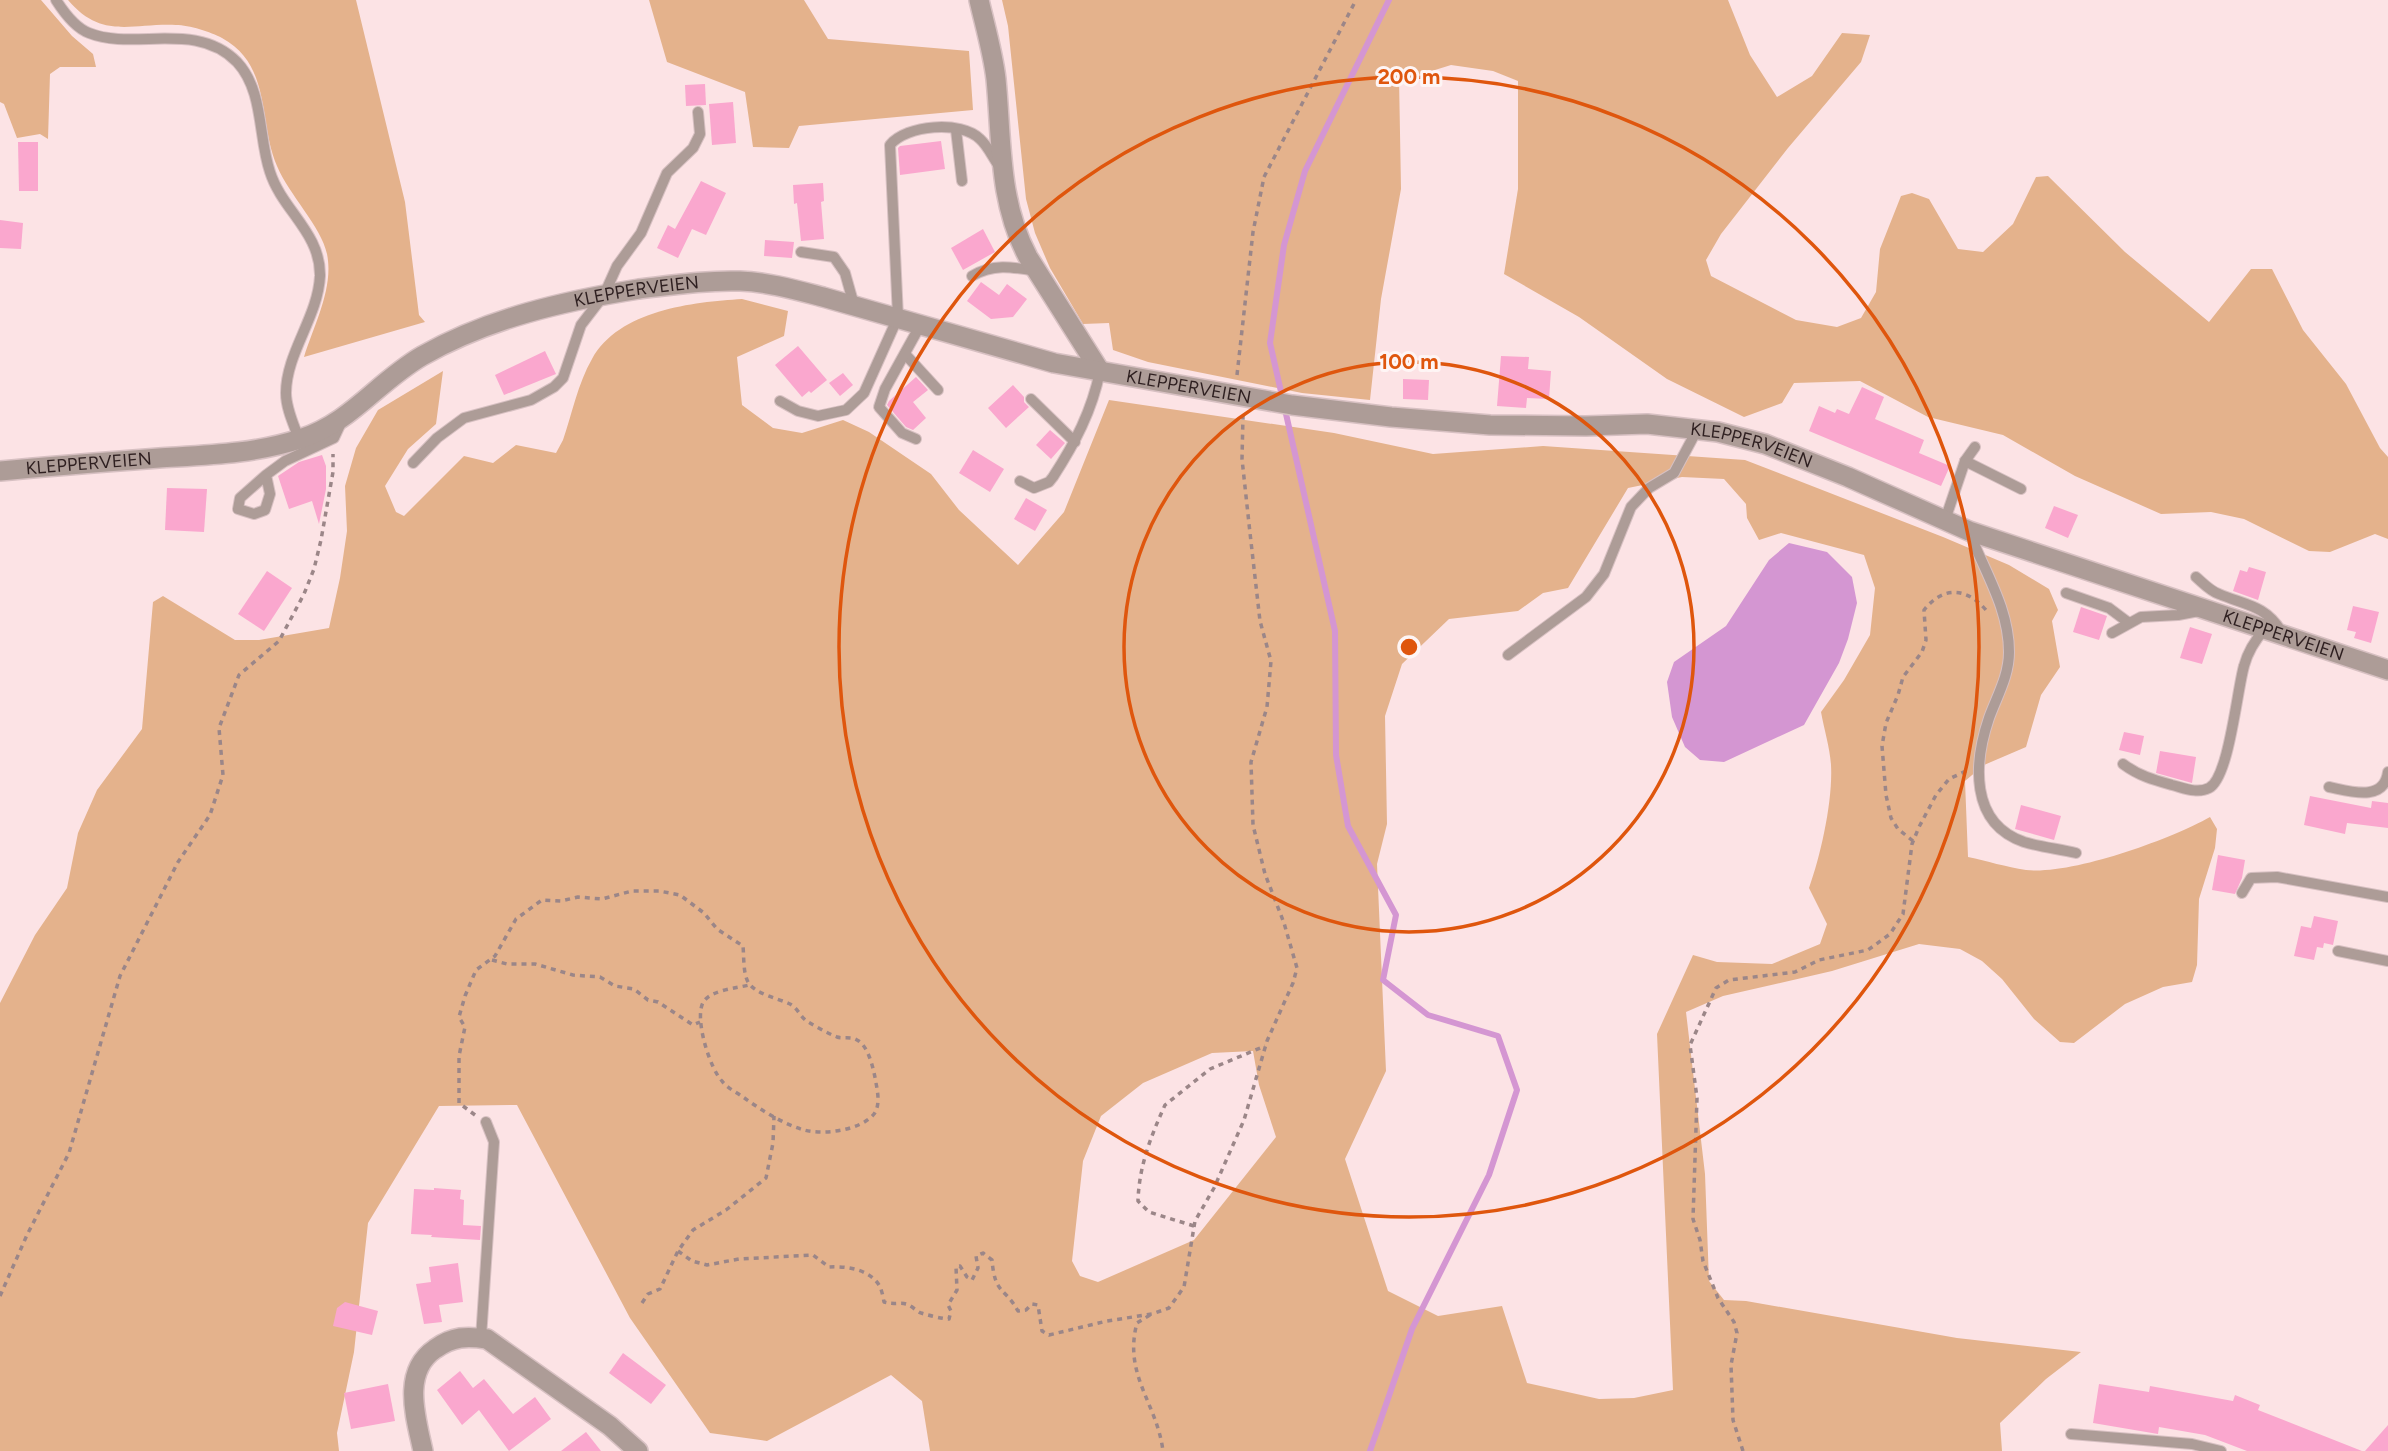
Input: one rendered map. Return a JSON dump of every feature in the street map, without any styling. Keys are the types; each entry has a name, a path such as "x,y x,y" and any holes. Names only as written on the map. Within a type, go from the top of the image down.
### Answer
{"street":[{"path":"979,0 995,75 1001,169 1020,242 1100,371"},
{"name":"KLEPPERVEIEN","path":"0,471 247,453 328,429 398,372 480,328 604,295 701,282 742,281 792,288 1023,355 1240,396 1379,415 1477,424 1647,424 1718,432 1765,444 1969,531 2388,670"},
{"path":"424,1451 417,1424 413,1389 415,1376 421,1363 432,1351 448,1340 467,1336 487,1339 610,1426 638,1451"}],"lane":[{"path":"56,0 75,23 88,33 110,38 158,37 186,40 217,48 237,62 252,84 271,175 311,238 319,263 318,287 292,363 286,391 289,412 299,439"},
{"path":"413,463 437,438 464,418 531,400 554,387 563,378 580,325 604,295 617,266 641,233 667,173 693,148 701,134 698,112"},
{"path":"780,401 798,411 818,415 846,410 864,393 898,317 890,145 895,138 933,127 956,130 980,138 1001,169"},
{"path":"956,130 962,181"},
{"path":"801,252 834,257 845,273 854,305"},
{"path":"972,276 995,266 1037,271"},
{"path":"916,439 902,433 879,407 885,389 921,324"},
{"path":"905,354 938,390"},
{"path":"1020,481 1034,488 1049,482 1083,428 1095,396 1100,371"},
{"path":"1031,399 1075,442"},
{"path":"265,475 285,461 334,438 343,419"},
{"path":"1508,655 1578,603 1596,584 1611,559 1631,507 1649,488 1674,473 1698,429"},
{"path":"1945,520 1965,461 1975,447"},
{"path":"1965,461 2021,489"},
{"path":"1969,531 2001,603 2008,634 2009,655 2006,676 1989,719 1978,769 1979,787 1999,828 2022,841 2076,853"},
{"path":"2123,764 2139,776 2194,791 2209,788 2218,780 2225,760 2244,665 2253,643 2275,632 2273,618 2255,606 2216,593 2196,577"},
{"path":"2066,593 2109,608 2129,624"},
{"path":"2112,633 2141,617 2206,610"},
{"path":"2329,787 2368,794 2378,789 2387,778 2388,772"},
{"path":"2242,893 2250,878 2277,877 2388,897"},
{"path":"2338,951 2388,961"},
{"path":"481,1338 494,1142 486,1122"},
{"path":"2071,1434 2192,1444 2221,1451"}],"path":[{"path":"1163,1451 1161,1434 1135,1371 1131,1342 1137,1323 1169,1307 1184,1287 1194,1226 1244,1120 1265,1046 1293,984 1297,968 1284,923 1265,874 1253,825 1251,762 1266,707 1271,661 1260,621 1242,459 1240,396 1253,232 1264,177 1356,0"},
{"path":"0,1296 27,1235 69,1153 120,976 178,862 210,815 223,775 219,728 239,675 279,641 314,569 333,472 334,438"},
{"path":"1913,841 1898,829 1891,818 1886,795 1882,746 1886,723 1903,677 1922,652 1926,640 1924,610 1942,593 1958,592 1980,604 2008,634"},
{"path":"1743,1451 1733,1420 1732,1406 1731,1365 1737,1333 1734,1322 1718,1298 1703,1261 1693,1219 1697,1098 1690,1045 1716,988 1729,980 1748,980 1795,972 1819,960 1868,950 1890,934 1903,914 1913,841 1936,795 1949,779 1978,769"},
{"path":"486,1122 459,1103 459,1056 465,1027 459,1017 464,996 477,970 491,959 516,919 537,902 578,897 602,899 632,891 659,891 687,899 693,907 704,913 717,929 743,946 749,985 794,1005 802,1018 822,1030 861,1042 876,1083 878,1101 875,1114 864,1122 826,1134 803,1130 774,1116 722,1083 710,1061 700,1022 704,1001 714,994 749,985"},
{"path":"491,959 507,964 535,964 573,975 600,977 615,986 634,989 648,1000 659,1002 692,1025 700,1022"},
{"path":"1194,1226 1149,1212 1138,1200 1139,1177 1150,1140 1165,1105 1210,1069 1265,1046"},
{"path":"642,1303 648,1294 660,1289 678,1251 693,1230 726,1210 766,1178 773,1143 774,1116"},
{"path":"678,1251 692,1261 708,1265 739,1259 813,1255 829,1267 849,1266 871,1277 880,1286 884,1302 905,1304 923,1314 943,1319 948,1319 951,1311 948,1305 957,1290 956,1267 961,1266 972,1280 978,1268 976,1256 983,1253 992,1260 993,1280 1001,1292 1011,1300 1018,1311 1026,1310 1032,1304 1038,1305 1042,1331 1049,1335 1107,1321 1152,1314"}],"shaded area":[{"path":"0,0 41,0 72,36 93,54 96,67 60,67 50,74 48,139 40,134 17,138 4,104 0,102"},
{"path":"68,0 356,0 405,202 419,315 425,322 304,357 328,280 327,254 324,243 277,166 261,96 249,63 238,49 206,31 181,25 105,25 81,12"},
{"path":"649,0 804,0 828,39 969,51 973,110 799,126 789,148 753,147 745,92 667,62"},
{"path":"1002,0 1728,0 1750,55 1777,97 1812,76 1842,33 1870,35 1861,62 1788,148 1721,234 1706,260 1711,276 1796,320 1837,327 1861,318 1876,292 1880,249 1901,196 1912,193 1929,199 1958,249 1983,252 2013,224 2036,177 2048,176 2125,252 2209,322 2251,269 2272,269 2303,330 2346,384 2380,448 2388,457 2388,539 2375,534 2330,552 2309,551 2244,519 2211,512 2161,514 2075,476 2003,435 1928,417 1860,381 1794,383 1782,403 1744,417 1667,379 1579,317 1504,274 1518,189 1518,81 1493,71 1451,65 1403,80 1399,77 1401,189 1381,299 1370,400 1302,393 1148,362 1113,350 1109,323 1083,324 1050,268 1035,233 1026,199 1008,26"},
{"path":"742,299 788,311 784,336 737,357 742,405 773,428 802,433 843,420 869,432 931,474 959,510 1018,565 1064,512 1109,400 1334,433 1433,454 1543,446 1745,460 2009,565 2049,589 2058,610 2052,621 2060,667 2041,695 2026,747 1984,765 1965,781 1968,857 2026,870 2068,867 2146,845 2210,817 2217,829 2215,848 2199,899 2197,965 2192,982 2163,987 2125,1004 2074,1043 2060,1042 2034,1019 2002,979 1982,961 1960,949 1919,944 1832,971 1723,996 1686,1012 1705,1174 1709,1281 1724,1300 1746,1301 1957,1338 2081,1352 2046,1379 2000,1423 2002,1451 930,1451 922,1401 891,1375 767,1441 710,1433 630,1318 517,1105 439,1106 368,1223 354,1352 337,1433 339,1451 0,1451 0,1003 35,935 67,888 78,833 97,790 142,729 153,602 163,596 235,640 259,640 329,628 347,531 345,486 356,448 378,410 443,371 436,424 408,449 385,486 396,512 404,516 464,456 493,463 516,445 556,453 563,440 587,368 604,342 620,329 638,319 680,306","holes":["1682,477 1724,479 1746,504 1747,518 1759,540 1781,533 1864,555 1875,588 1870,635 1844,680 1821,712 1830,759 1830,794 1822,844 1809,888 1827,924 1820,944 1772,964 1717,962 1693,955 1657,1034 1673,1390 1634,1398 1599,1399 1527,1383 1502,1306 1438,1316 1388,1291 1345,1159 1386,1071 1377,864 1387,824 1385,716 1402,664 1449,619 1518,611 1543,593 1568,588 1628,488","1253,1051 1259,1085 1276,1137 1194,1240 1098,1282 1080,1276 1072,1261 1083,1161 1101,1116 1143,1083 1212,1053"]},
{"path":"1789,543 1827,552 1852,577 1857,603 1839,663 1804,725 1724,762 1700,760 1685,747 1672,717 1667,682 1674,662 1726,626 1769,560"}],"building":[{"path":"705,84 706,105 686,106 685,85"},
{"path":"733,102 736,143 712,145 709,104"},
{"path":"941,141 945,169 900,175 900,146"},
{"path":"18,142 38,142 38,191 19,191"},
{"path":"701,181 726,193 706,235 692,229 678,258 657,248 668,225 675,229"},
{"path":"823,183 824,201 821,202 824,239 801,241 793,185"},
{"path":"0,220 23,223 21,249 0,248"},
{"path":"983,229 995,252 963,270 951,248"},
{"path":"765,240 794,242 792,258 764,256"},
{"path":"981,282 999,295 1007,284 1027,299 1013,317 991,319 967,301"},
{"path":"798,346 827,380 802,397 775,365"},
{"path":"545,351 556,374 504,395 495,375"},
{"path":"1501,356 1529,357 1528,369 1551,371 1549,399 1527,398 1526,408 1497,406"},
{"path":"843,373 853,385 840,396 829,383"},
{"path":"916,377 928,390 913,402 926,418 913,430 906,427 887,405"},
{"path":"1403,379 1429,380 1428,400 1403,399"},
{"path":"1013,385 1029,407 1006,428 988,408"},
{"path":"1862,387 1884,397 1875,419 1924,440 1919,453 1950,466 1941,486 1809,431 1819,406 1835,413 1837,409 1849,414"},
{"path":"1050,430 1065,443 1051,459 1036,445"},
{"path":"973,450 1004,469 990,492 959,473"},
{"path":"322,455 326,466 326,489 319,524 312,501 289,509 278,476 299,462"},
{"path":"167,488 207,489 204,532 165,530"},
{"path":"1026,498 1047,510 1035,531 1014,519"},
{"path":"2054,506 2078,515 2068,538 2045,528"},
{"path":"2249,567 2266,572 2258,600 2233,591 2240,570 2247,572"},
{"path":"267,571 292,588 264,631 238,614"},
{"path":"2353,606 2379,612 2371,643 2354,638 2356,632 2347,630"},
{"path":"2081,607 2107,616 2099,640 2073,632"},
{"path":"2190,627 2212,634 2202,664 2180,658"},
{"path":"2124,732 2144,736 2140,755 2119,750"},
{"path":"2160,751 2196,757 2192,783 2156,773"},
{"path":"2310,796 2371,808 2372,801 2388,803 2388,828 2347,823 2345,834 2304,825"},
{"path":"2021,805 2061,816 2054,840 2015,829"},
{"path":"2218,855 2245,860 2242,878 2235,894 2212,890"},
{"path":"2314,916 2338,921 2333,945 2324,943 2323,948 2317,947 2314,960 2294,956 2301,926 2311,928"},
{"path":"414,1189 461,1190 460,1199 464,1200 463,1225 481,1226 480,1240 411,1234"},
{"path":"458,1263 463,1302 439,1305 442,1322 424,1324 416,1284 431,1282 429,1267"},
{"path":"345,1302 378,1311 372,1335 333,1326 337,1308"},
{"path":"623,1353 666,1385 651,1404 609,1373"},
{"path":"460,1371 473,1388 484,1379 513,1414 535,1397 551,1419 509,1451 479,1410 462,1425 437,1390"},
{"path":"388,1384 395,1421 351,1429 344,1393"},
{"path":"2099,1384 2149,1392 2150,1386 2233,1401 2235,1395 2260,1405 2258,1410 2362,1451 2247,1451 2205,1435 2159,1427 2158,1434 2093,1423"},
{"path":"2388,1425 2388,1451 2365,1451"},
{"path":"586,1432 601,1451 561,1451"}],"waterway":[{"path":"1370,1451 1412,1329 1489,1175 1517,1090 1498,1036 1428,1015 1383,980 1396,915 1348,826 1336,755 1335,631 1270,343 1284,245 1305,171 1389,0"}]}
